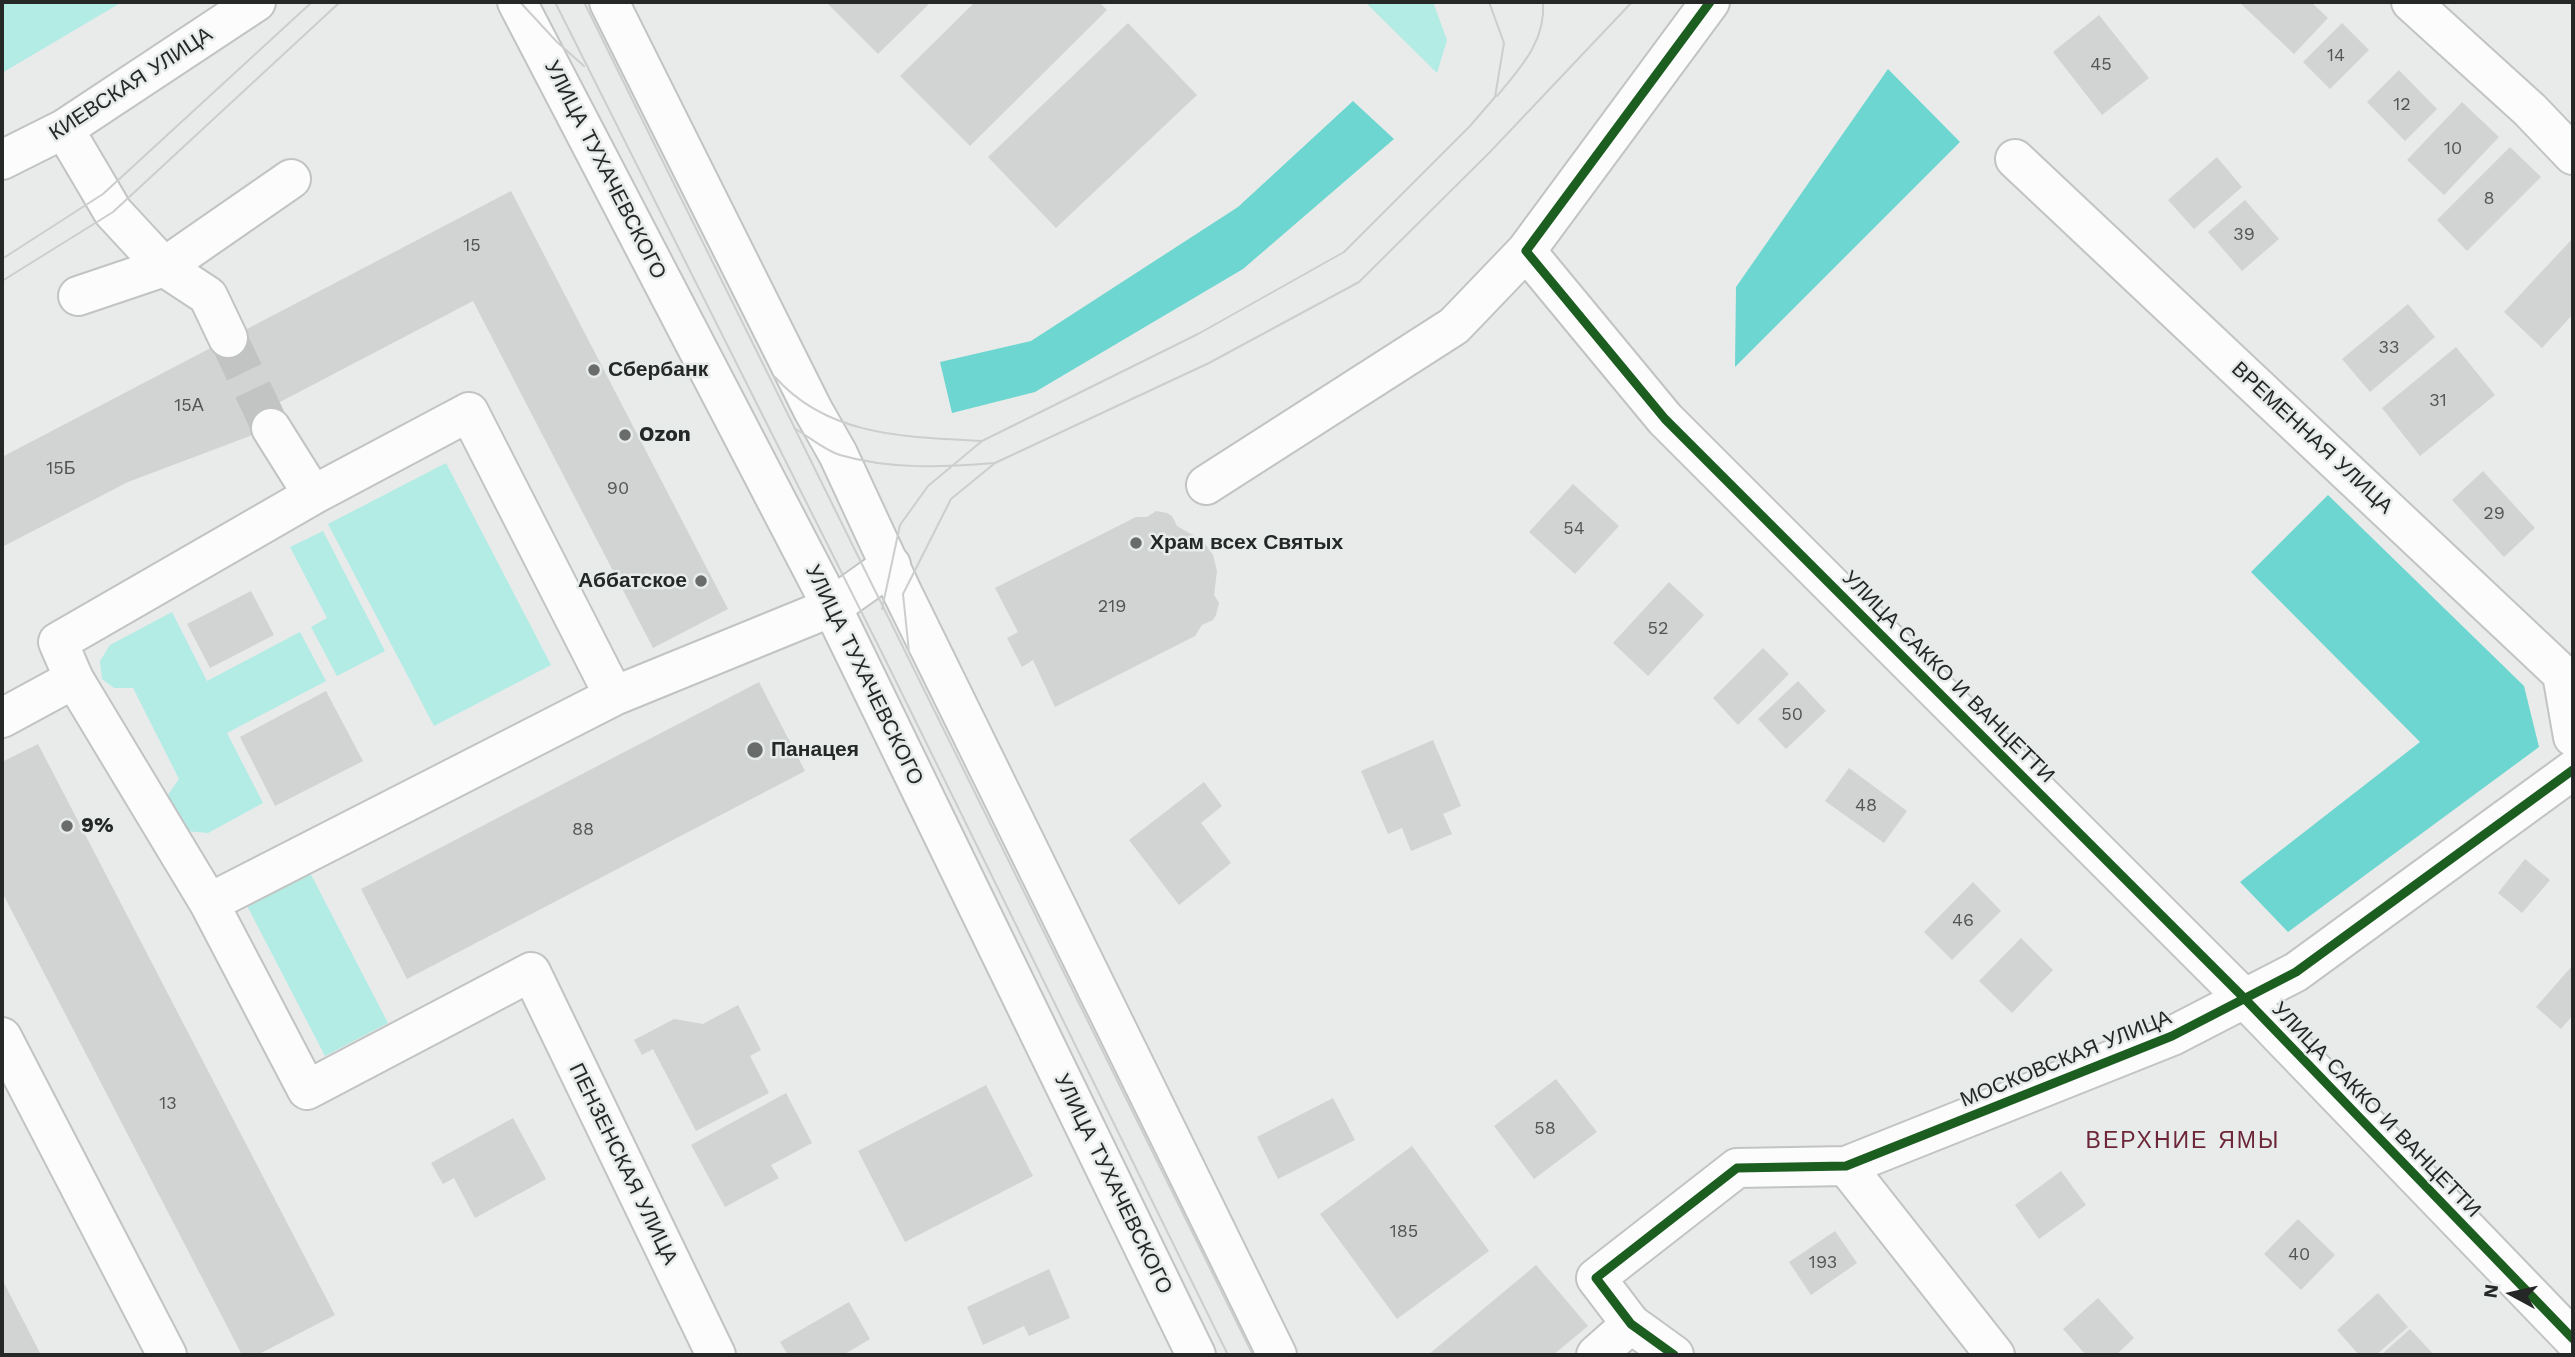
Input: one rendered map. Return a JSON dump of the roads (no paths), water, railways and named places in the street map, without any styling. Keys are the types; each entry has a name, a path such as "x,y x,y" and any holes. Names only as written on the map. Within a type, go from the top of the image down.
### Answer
{"street":[{"name":"КИЕВСКАЯ УЛИЦА","path":"2,160 64,129 256,2"},
{"name":"УЛИЦА ТУХАЧЕВСКОГО","path":"517,2 832,607 1196,1355"},
{"path":"609,2 806,398 838,454 903,594 1277,1355"},
{"path":"1206,485 1454,326 1526,251 1710,2"},
{"path":"2411,2 2530,110 2573,155"},
{"path":"64,129 113,212 164,267 208,296 228,338"},
{"name":"ВРЕМЕННАЯ УЛИЦА","path":"2015,159 2562,674 2573,737"},
{"path":"78,296 164,267 291,179"},
{"name":"УЛИЦА САККО И ВАНЦЕТТИ","path":"1526,251 1665,419 2244,998 2573,1339"},
{"path":"614,696 469,412 313,495 58,642 74,679 209,903 614,696 832,607 891,565"},
{"path":"271,428 313,495"},
{"path":"2,718 74,679"},
{"name":"МОСКОВСКАЯ УЛИЦА","path":"1631,1324 1596,1278 1737,1168 1846,1167 2172,1037 2296,972 2573,770"},
{"name":"ПЕНЗЕНСКАЯ УЛИЦА","path":"209,903 306,1090 531,972 716,1355"},
{"path":"2,1037 167,1355"},
{"path":"1846,1167 1996,1355"},
{"path":"1596,1355 1631,1324 1674,1355"}],"tunnel":[{"path":"228,338 271,428"}],"tram line":[{"path":"2,259 103,194 312,2"},
{"path":"2,281 113,212 340,2"},
{"path":"520,2 557,42 584,66"},
{"path":"555,2 881,651 1228,1355"},
{"path":"584,2 1253,1355"},
{"path":"882,609 900,525 928,486 982,441 1198,334 1344,252 1470,126 1495,97 1504,43 1489,2"},
{"path":"1497,96 1523,64 1536,41 1543,16 1543,2"},
{"path":"909,652 903,594 951,499 995,463 1209,363 1359,282 1490,152 1632,2"},
{"path":"775,377 796,397 819,412 844,423 898,435 982,441"},
{"path":"794,428 834,453 859,460 917,466 995,463"}],"place":[{"name":"Сбербанк","path":"594,370"},
{"name":"Ozon","path":"625,435"},
{"name":"Храм всех Святых","path":"1136,543"},
{"name":"Аббатское","path":"701,581"},
{"name":"Панацея","path":"755,750"},
{"name":"9%","path":"67,826"}],"district":[{"name":"ВЕРХНИЕ ЯМЫ","path":"2183,1141"}]}
